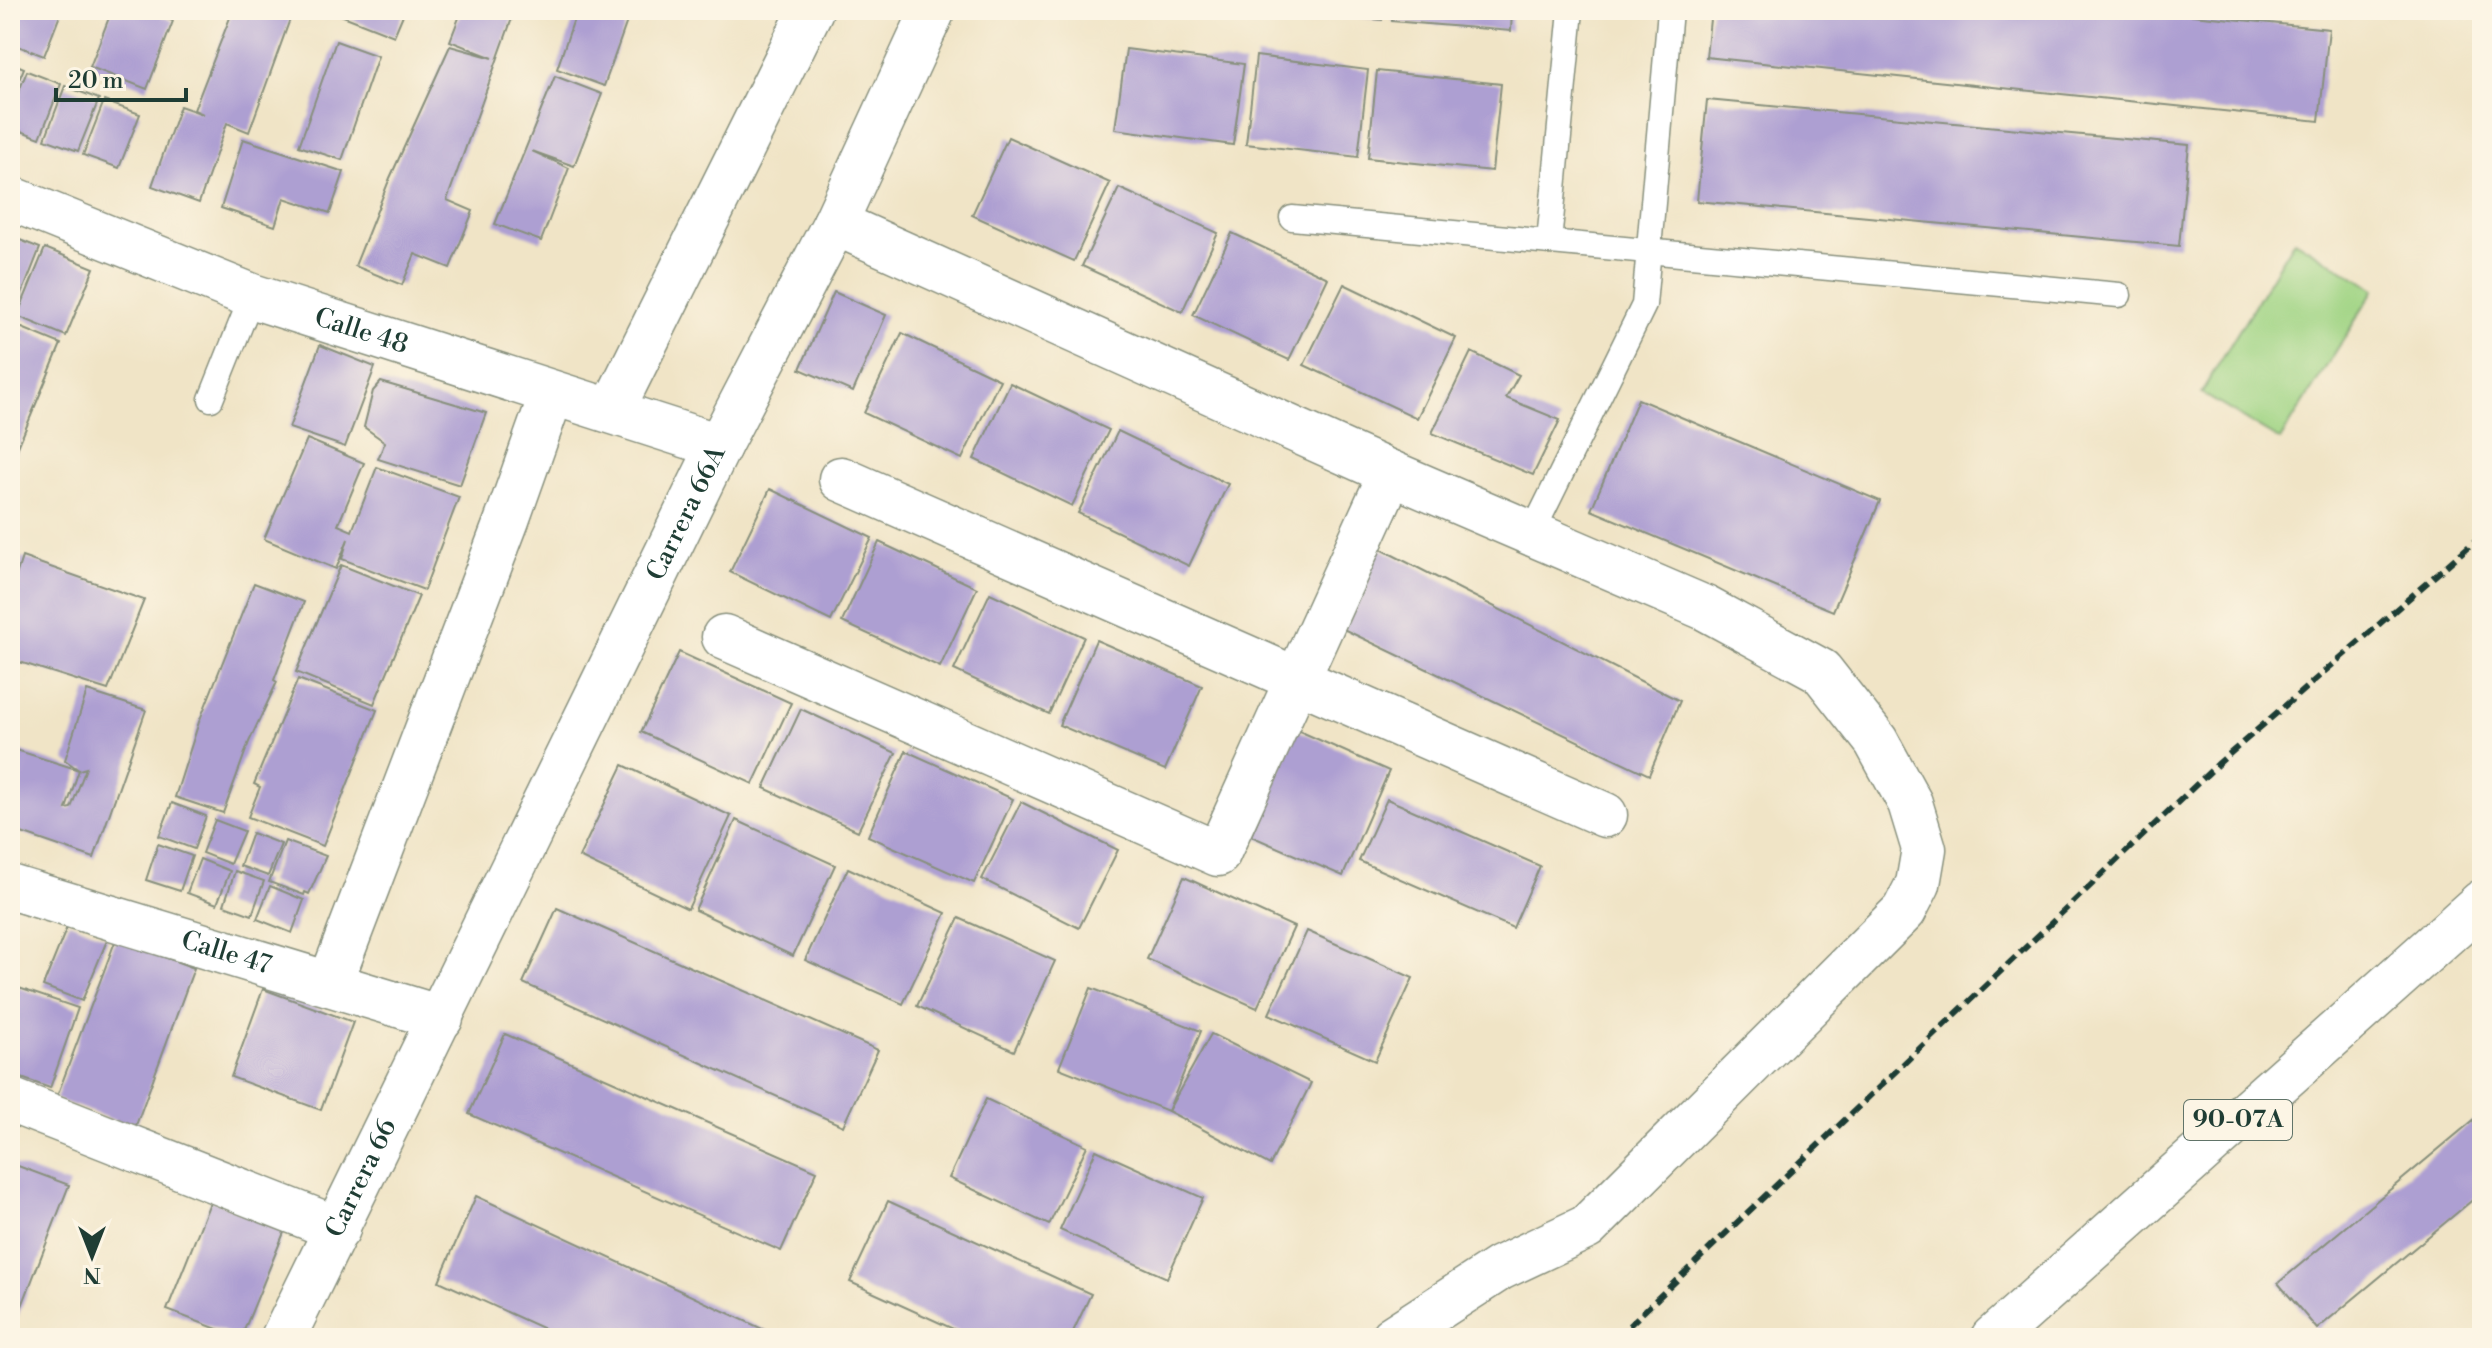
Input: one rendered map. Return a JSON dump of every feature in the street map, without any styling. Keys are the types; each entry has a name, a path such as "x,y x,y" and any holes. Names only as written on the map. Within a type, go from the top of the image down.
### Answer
{"street":[{"path":"612,410 811,10"},
{"name":"Carrera 66A","path":"441,1018 719,446 835,223 933,10"},
{"name":"Calle 48","path":"10,198 252,296 719,446"},
{"path":"835,223 1391,473 1705,608 1821,671 1876,741 1910,803 1924,849 1918,884 1904,911 1587,1227 1500,1268 1392,1338"},
{"path":"330,984 507,520 552,393"},
{"path":"724,637 1218,854 1391,473"},
{"path":"841,479 1605,815"},
{"name":"Calle 47","path":"10,887 441,1018"},
{"name":"90-07A","path":"1993,1338 2482,902"},
{"name":"Carrera 66","path":"283,1338 441,1018"},
{"path":"10,1100 338,1229"}],"lane":[{"path":"1549,242 1571,10"},
{"path":"1532,533 1644,305 1670,10"},
{"path":"1292,218 2119,295"},
{"path":"211,399 252,296"}],"green space":[{"path":"2294,240 2375,289 2280,440 2201,393"}],"building":[{"path":"10,10 62,10 44,56 10,43"},
{"path":"112,10 146,10 173,21 147,89 90,67"},
{"path":"233,10 267,10 290,19 249,132 227,123 199,203 152,186 180,106 203,114 194,110"},
{"path":"328,10 405,10 394,36"},
{"path":"462,10 515,10 447,200 473,211 450,268 415,254 402,285 355,266 390,178 450,46 493,58 450,41"},
{"path":"577,10 596,10 627,21 604,86 557,69"},
{"path":"1309,10 1383,10 1382,20"},
{"path":"1393,10 1512,10 1511,31 1392,21"},
{"path":"1711,10 2144,10 2329,29 2319,121 1706,57"},
{"path":"336,41 378,56 342,160 299,146"},
{"path":"1126,49 1244,64 1233,145 1115,129"},
{"path":"1256,56 1368,70 1358,157 1246,144"},
{"path":"10,62 24,68 10,102"},
{"path":"27,71 61,84 40,138 10,127 10,114"},
{"path":"1377,71 1501,84 1492,171 1368,158"},
{"path":"555,76 602,94 574,166 532,151 569,168 541,241 495,224"},
{"path":"65,86 99,99 78,151 45,139"},
{"path":"1707,100 2189,145 2179,246 1697,201"},
{"path":"104,101 140,114 119,168 83,155"},
{"path":"1008,137 1110,183 1074,261 972,215"},
{"path":"243,139 344,172 330,213 284,198 275,226 221,208"},
{"path":"1119,188 1218,233 1182,312 1082,266"},
{"path":"1232,233 1328,278 1289,360 1193,315"},
{"path":"10,236 40,248 16,309 10,307"},
{"path":"45,248 94,268 66,336 17,316"},
{"path":"1344,284 1456,338 1417,418 1304,365"},
{"path":"834,292 886,315 853,392 800,369"},
{"path":"10,323 61,344 10,466"},
{"path":"902,333 1000,380 962,459 864,413"},
{"path":"320,345 375,367 345,447 289,428"},
{"path":"1471,352 1519,375 1506,398 1560,420 1533,475 1432,433"},
{"path":"381,382 486,413 460,485 378,459 385,442 364,427 373,391"},
{"path":"1010,383 1109,430 1072,506 974,459"},
{"path":"1638,399 1880,501 1833,611 1591,510"},
{"path":"1118,431 1228,484 1189,566 1078,513"},
{"path":"307,439 364,463 338,525 352,531 377,467 459,497 424,590 342,559 348,539 336,569 264,539"},
{"path":"770,489 872,538 831,621 730,572"},
{"path":"879,542 977,588 940,667 842,622"},
{"path":"1377,547 1680,701 1649,775 1339,627"},
{"path":"22,557 144,600 108,690 10,659 10,594"},
{"path":"341,565 419,596 374,704 296,672"},
{"path":"254,583 304,602 274,680 277,682 249,742 223,813 175,797 199,722"},
{"path":"990,593 1084,637 1049,714 954,670"},
{"path":"1096,640 1202,686 1165,770 1059,725"},
{"path":"679,652 791,703 753,784 641,732"},
{"path":"298,679 377,710 323,846 248,817 260,787 254,784"},
{"path":"87,691 146,710 94,858 10,829 10,748 79,770 65,760","holes":["86,768 71,808 66,809 79,770"]},
{"path":"801,709 896,753 858,831 764,788"},
{"path":"1297,730 1389,771 1343,876 1251,836"},
{"path":"906,751 1013,799 974,883 868,836"},
{"path":"623,765 731,816 688,909 579,857"},
{"path":"1387,799 1540,866 1513,928 1359,861"},
{"path":"1021,802 1118,850 1079,928 982,879"},
{"path":"172,803 206,816 194,849 159,836"},
{"path":"215,820 244,831 230,864 202,853"},
{"path":"736,820 835,865 793,956 695,910"},
{"path":"252,833 281,844 268,876 240,866"},
{"path":"285,841 326,856 309,894 269,882"},
{"path":"158,844 192,856 180,891 146,880"},
{"path":"200,859 230,871 217,904 187,893"},
{"path":"848,868 946,913 903,1004 805,960"},
{"path":"235,871 264,881 252,915 224,905"},
{"path":"1184,877 1294,927 1257,1008 1147,959"},
{"path":"270,886 304,900 292,933 257,919"},
{"path":"557,908 878,1050 843,1126 523,983"},
{"path":"959,918 1055,961 1014,1051 917,1006"},
{"path":"69,922 108,938 82,1001 43,986"},
{"path":"1307,931 1413,978 1375,1061 1269,1014"},
{"path":"116,939 194,968 135,1128 56,1099"},
{"path":"10,985 78,1008 50,1088 10,1074"},
{"path":"1091,988 1201,1031 1168,1111 1059,1068"},
{"path":"263,989 353,1022 321,1110 231,1077"},
{"path":"505,1034 817,1171 781,1251 469,1114"},
{"path":"1211,1034 1311,1083 1270,1165 1168,1111"},
{"path":"986,1099 1087,1146 1049,1225 949,1178"},
{"path":"2482,1113 2482,1192 2317,1329 2278,1283"},
{"path":"1096,1150 1203,1198 1167,1278 1060,1230"},
{"path":"10,1163 69,1185 13,1329 10,1328"},
{"path":"476,1196 782,1338 564,1338 439,1281"},
{"path":"211,1200 285,1230 241,1338 167,1310"},
{"path":"888,1201 1091,1294 1070,1338 973,1338 850,1282"}],"railway":[{"path":"1616,1338 2219,763 2482,535"}]}
